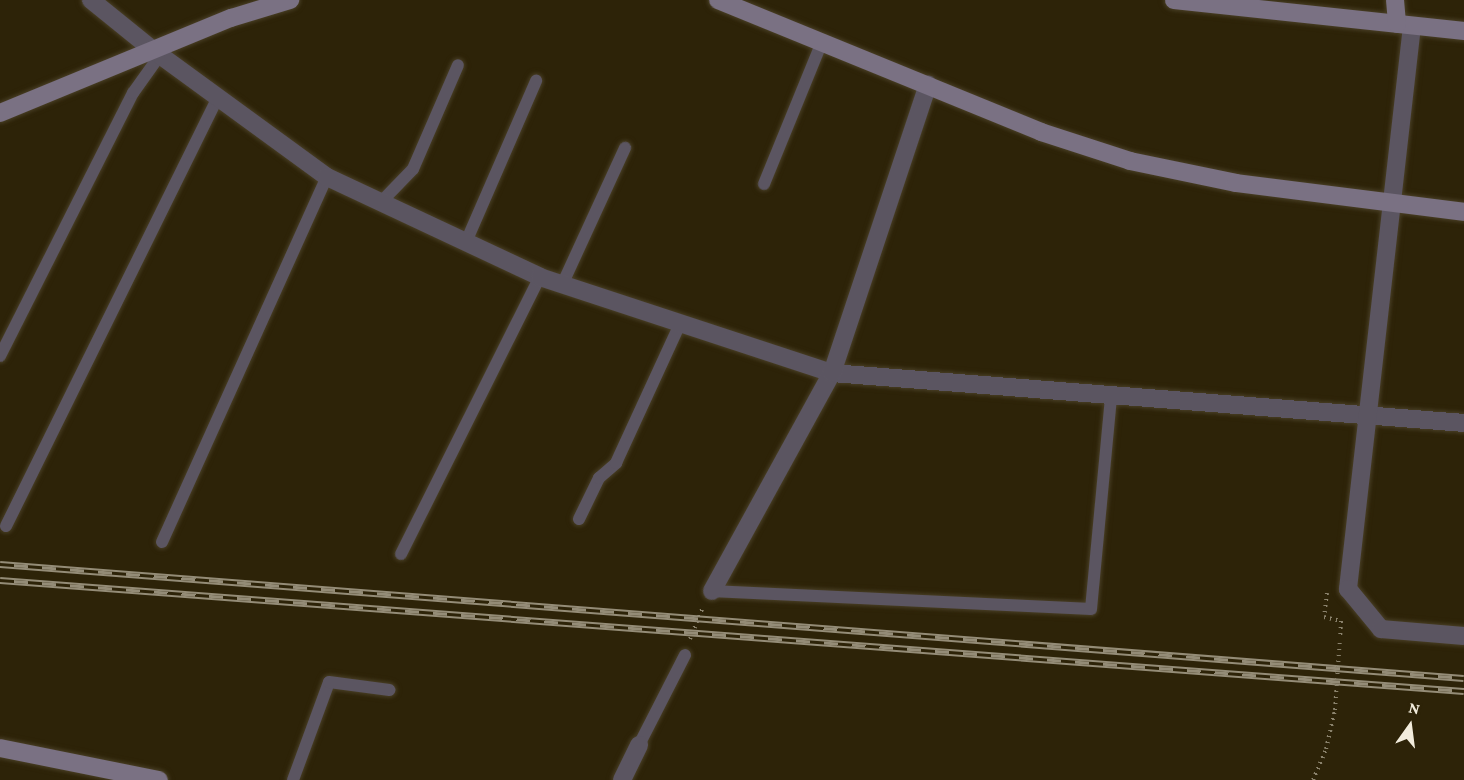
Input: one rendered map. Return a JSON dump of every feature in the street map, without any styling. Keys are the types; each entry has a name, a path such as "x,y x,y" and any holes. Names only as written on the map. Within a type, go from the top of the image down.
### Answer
{"street":[{"path":"91,0 156,52 327,177 540,277 832,373 1111,397 1464,423"},
{"path":"0,113 156,52 231,18 290,0"},
{"path":"718,0 1041,132 1130,161 1236,183 1464,212"},
{"path":"1174,0 1464,31"},
{"path":"1395,0 1404,25 1392,203 1347,589 1381,629 1464,636"},
{"path":"712,591 832,373 928,85"},
{"path":"622,780 639,745"},
{"path":"0,748 106,775 159,780"}],"lane":[{"path":"764,184 822,42"},
{"path":"0,356 156,52"},
{"path":"381,202 413,169 458,65"},
{"path":"466,242 536,81"},
{"path":"6,526 218,97"},
{"path":"562,285 625,148"},
{"path":"162,542 327,177"},
{"path":"401,554 540,277"},
{"path":"579,519 599,478 616,463 680,324"},
{"path":"712,591 1091,609 1111,397"},
{"path":"639,745 685,655"},
{"path":"293,780 329,682 389,690"}],"path":[{"path":"685,655 697,618 712,591"},
{"path":"1312,780 1326,749 1335,710 1341,621 1324,617"}],"railway":[{"path":"0,564 1464,678"},
{"path":"0,580 1464,691"}]}
